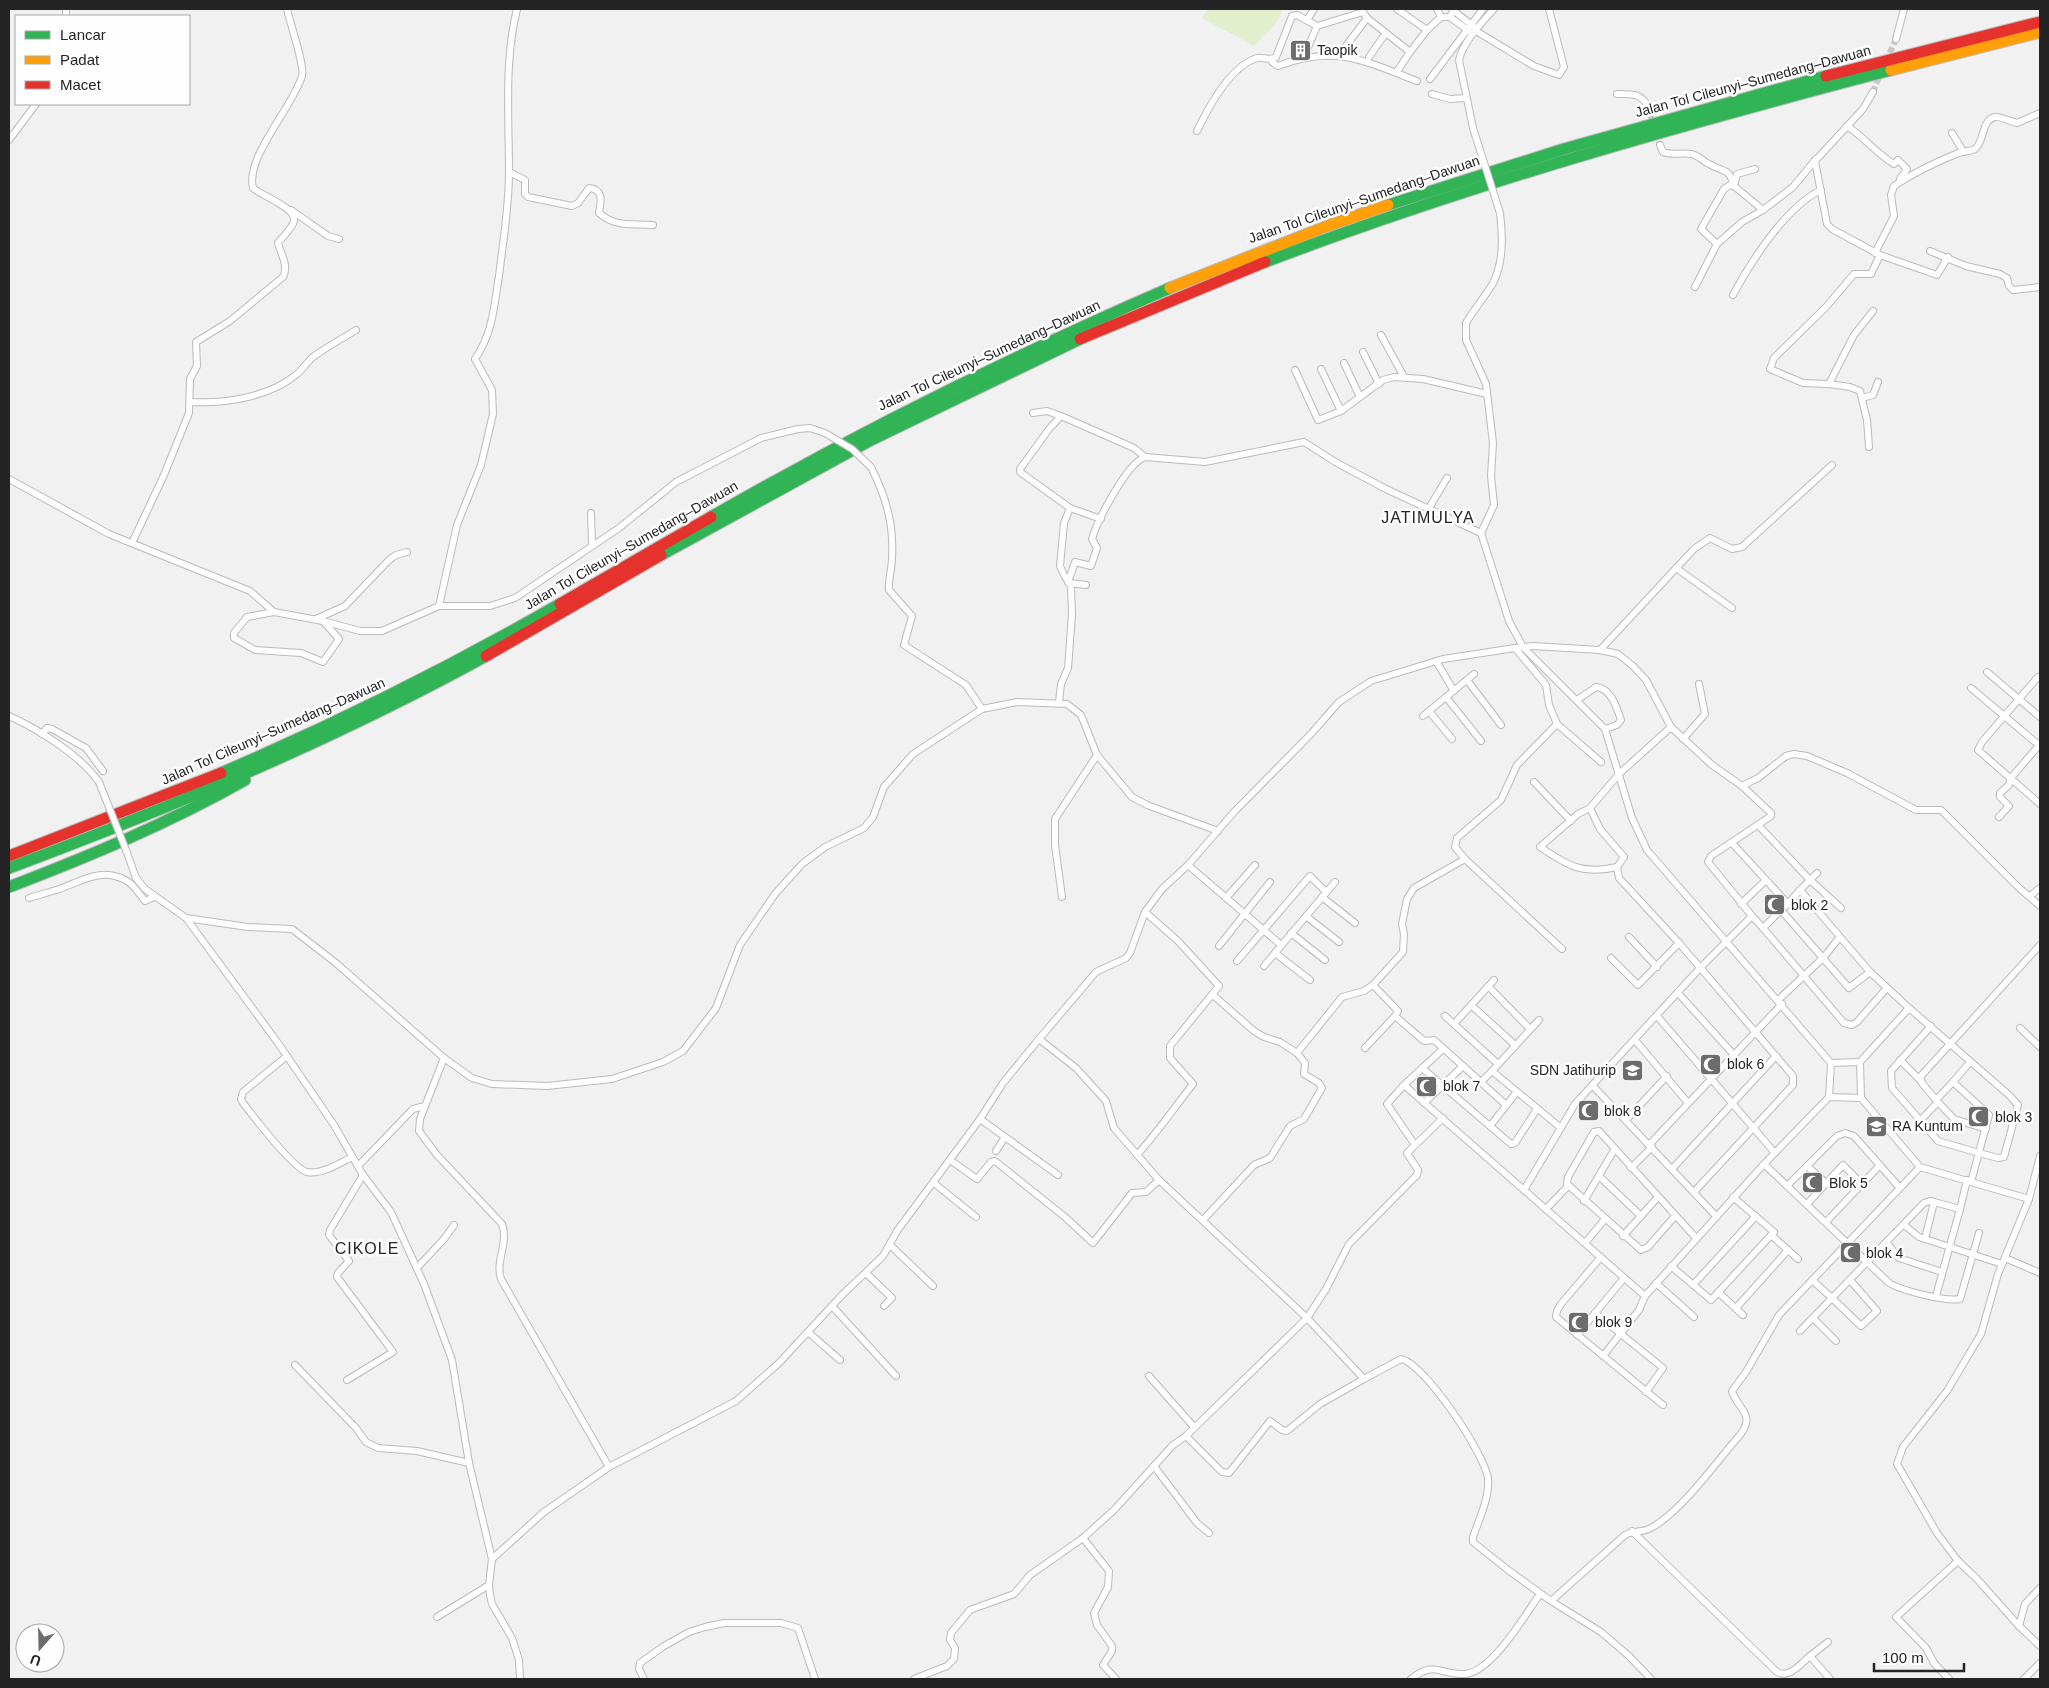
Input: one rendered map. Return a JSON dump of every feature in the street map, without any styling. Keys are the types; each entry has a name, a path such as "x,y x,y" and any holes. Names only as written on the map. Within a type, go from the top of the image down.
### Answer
{"highway":[{"name":"Jalan Tol Cileunyi–Sumedang–Dawuan","path":"9,856 123,814 297,739 409,686 880,423 1039,346 1189,279 1338,221 1502,166 1679,116 2040,22"},
{"name":"Jalan Tol Cileunyi–Sumedang–Dawuan","path":"9,868 220,785 374,714 479,660 790,483 883,433 1111,326 1229,275 1341,232 1516,174 1681,127 2040,32"},
{"path":"9,887 89,858 132,838 221,794 300,748"},
{"path":"9,851 123,814"}],"street":[{"path":"287,9 294,40 302,62 302,76 253,169 253,188 260,194 291,210 328,236 340,239"},
{"path":"439,606 457,525 481,466 492,420 492,390 475,359 484,346 492,325 508,196 508,106 512,39 517,9"},
{"path":"1307,20 1314,9"},
{"path":"1273,59 1281,47 1294,14 1317,26 1370,9"},
{"path":"1397,9 1426,30"},
{"path":"1437,9 1441,17"},
{"path":"1430,79 1483,9"},
{"path":"1398,70 1426,30 1441,17 1453,12 1469,27 1534,66 1559,75 1564,67 1550,9"},
{"path":"1896,39 1904,9"},
{"path":"1492,10 1463,48 1460,60 1473,128 1500,213 1502,232 1499,267 1493,283 1466,323 1466,340 1486,384 1493,443 1491,476 1494,505 1481,533 1509,620 1523,647 1604,729 1642,844 1831,1063 1829,1097 1764,1164 1656,1283 1645,1296 1639,1310 1603,1356"},
{"path":"1363,12 1367,18 1410,52"},
{"path":"1344,50 1367,18"},
{"path":"1306,52 1317,26"},
{"path":"1369,57 1386,34"},
{"path":"1273,59 1272,62 1278,66 1335,54 1359,59 1417,81"},
{"path":"1197,131 1206,113 1231,76 1257,58 1273,59"},
{"path":"1695,287 1717,244 1742,222 1763,210 1793,187 1816,158 1863,109 1873,92"},
{"path":"1432,94 1450,99 1466,98"},
{"path":"1617,94 1637,94 1645,99 1648,107"},
{"path":"9,140 35,105"},
{"path":"1869,447 1860,391 1829,384 1803,383 1770,370 1771,362 1826,307 1854,274 1870,274 1894,216 1891,190 1899,183 1926,168 1963,151 1976,148 1985,126 1993,118 1997,117 2017,123 2029,120 2040,113"},
{"path":"1847,126 1859,134 1883,158 1894,164 1898,160 1907,169 1899,183"},
{"path":"1952,133 1963,151"},
{"path":"1660,145 1663,152 1670,155 1691,154 1710,165 1724,169 1731,175 1734,186 1763,210"},
{"path":"1816,158 1824,216 1832,229 1877,254 1937,274 1948,257"},
{"path":"1734,186 1737,174 1756,169"},
{"path":"509,172 525,180 525,194 528,197 572,206 578,203 589,188 593,188 599,192 601,198 598,213 603,217 629,226 653,225"},
{"path":"1717,244 1702,232 1702,225 1724,189 1730,185 1734,186"},
{"path":"1733,295 1749,266 1782,223 1791,216 1800,203 1821,190"},
{"path":"132,543 164,475 189,413 191,402 190,380 197,366 196,342 230,321 284,275 286,267 278,243 294,223 291,210"},
{"path":"1930,251 1966,266 2000,274 2007,278 2009,286 2013,290 2040,287"},
{"path":"1829,384 1854,335 1873,311"},
{"path":"191,402 208,403 232,400 275,388 297,374 312,358 356,330"},
{"path":"1381,335 1404,377"},
{"path":"1363,352 1379,384"},
{"path":"1344,363 1360,397"},
{"path":"1321,369 1341,411"},
{"path":"1295,370 1318,420 1341,411 1379,384 1394,377 1404,377 1487,394"},
{"path":"1862,398 1873,395 1878,382"},
{"path":"1033,413 1047,411 1061,416 1128,445 1145,457 1205,462 1304,442 1337,463 1481,533"},
{"path":"1061,416 1049,429 1020,472 1070,508 1101,519"},
{"path":"320,620 339,639 323,662 301,653 255,650 234,638 234,633 247,617 274,612 320,620 360,631 382,631 439,606 490,606 515,598 619,528 676,482 761,438 810,428 825,433 852,449 871,467 881,487 891,520 893,538 889,590 912,616 904,645 966,685 982,709"},
{"path":"1069,582 1075,562 1091,566 1097,548 1092,539 1101,519 1117,487 1136,463 1145,457"},
{"path":"1600,650 1694,549 1710,538 1732,549 1742,547 1832,465"},
{"path":"1429,508 1447,478"},
{"path":"9,479 88,524 250,591 274,612"},
{"path":"1059,702 1060,689 1068,668 1072,614 1072,586 1061,571 1060,560 1064,524 1070,508"},
{"path":"591,513 592,545"},
{"path":"320,620 345,606 389,560 396,555 407,552"},
{"path":"1676,568 1732,608"},
{"path":"1069,582 1086,586"},
{"path":"492,1559 544,1512 609,1467 736,1401 779,1363 832,1306 877,1263 897,1231 980,1119 1003,1083 1096,972 1126,958 1130,953 1144,912 1162,889 1188,866 1218,831 1345,696 1370,681 1436,661 1523,647 1600,650 1618,654 1646,680 1657,705 1671,727 1712,765 1742,786 1772,813 1759,826 1711,856 1708,862 1741,904 1844,1023 1848,1025 1858,1022 1886,989"},
{"path":"1515,648 1546,685 1549,705 1557,724 1602,762"},
{"path":"1436,661 1454,691"},
{"path":"1987,672 2018,699 2039,714"},
{"path":"1423,716 1474,674"},
{"path":"2038,677 1982,742 1978,750 2040,804"},
{"path":"1467,680 1501,725"},
{"path":"1683,739 1705,714 1699,684"},
{"path":"1577,700 1596,687 1601,687 1610,696 1621,720 1617,725 1604,729"},
{"path":"1971,688 2040,745 2010,779 2010,785 1999,796 2009,806 1999,817"},
{"path":"1446,697 1481,741"},
{"path":"186,918 248,927 292,929 336,963 444,1058 482,1082 508,1086 547,1086 612,1078 663,1062 683,1051 716,1008 740,946 775,894 802,864 825,847 864,828 873,817 889,780 913,754 982,709 999,705 1034,702 1059,702 1073,706 1081,716 1097,755 1126,792 1136,800 1218,831"},
{"path":"1429,711 1452,740"},
{"path":"9,716 42,734 74,756 99,782 136,878 154,897 186,918 287,1056 334,1125 363,1175 391,1212 417,1268 452,1360 469,1462 492,1559 488,1585 492,1604 512,1638 517,1653 520,1679"},
{"path":"1557,724 1517,765 1495,807 1484,814 1457,838 1456,847 1465,859 1562,949"},
{"path":"1590,808 1600,829 1624,857 1617,867 1598,871 1584,870 1562,862 1540,846 1571,820 1590,808 1619,774 1671,727"},
{"path":"42,734 47,728 52,729 86,748 104,770"},
{"path":"1062,897 1055,819 1097,755"},
{"path":"1742,786 1758,778 1786,756 1807,756 1873,786 1916,810 1941,810 2040,906"},
{"path":"1534,782 1571,820"},
{"path":"1759,826 1810,880 1841,908"},
{"path":"1732,843 1788,904"},
{"path":"1297,1053 1342,997 1364,991 1373,986 1402,952 1404,934 1402,924 1409,894 1414,888 1465,859"},
{"path":"1226,898 1255,865"},
{"path":"1188,866 1281,945"},
{"path":"1617,867 1619,878 1701,967 1793,1076 1793,1085 1694,1192"},
{"path":"1763,928 1817,873"},
{"path":"29,898 57,890 91,875 102,874 116,876 129,882 145,901 154,897"},
{"path":"1237,961 1310,876 1324,894 1355,923"},
{"path":"1741,904 1765,881"},
{"path":"1219,946 1270,882"},
{"path":"1264,966 1335,882"},
{"path":"2030,896 2040,888"},
{"path":"1800,890 1839,938 1886,989 1931,1026 2018,1105 2004,1156 1998,1158 1938,1140 1892,1088 1891,1071 1931,1026"},
{"path":"1782,910 1849,988 1870,972"},
{"path":"1137,1155 1157,1133 1162,1123 1193,1084 1170,1058 1168,1050 1213,995 1218,985 1178,941 1144,912"},
{"path":"1306,916 1339,942"},
{"path":"1524,1190 1575,1104 1594,1086 1701,967 1752,916"},
{"path":"1291,933 1325,960"},
{"path":"1629,937 1657,967"},
{"path":"1631,1168 1688,1103 1756,1032 1804,975 1823,958 1839,938"},
{"path":"1611,958 1638,985 1679,943"},
{"path":"1920,1080 1923,1073 2040,945"},
{"path":"1274,953 1310,980"},
{"path":"1454,1024 1494,980"},
{"path":"1365,1048 1395,1016 1397,1009 1373,986"},
{"path":"1488,986 1530,1028"},
{"path":"1678,993 1734,1055"},
{"path":"1203,1220 1254,1165 1270,1158 1290,1126 1302,1122 1322,1092 1319,1083 1304,1074 1306,1063 1297,1053 1280,1042 1264,1037 1254,1031 1213,995"},
{"path":"1471,1005 1515,1046"},
{"path":"1909,1008 1860,1062 1861,1098 1920,1167 2029,1199"},
{"path":"1395,1016 1421,1040 1434,1040 1506,1105"},
{"path":"1445,1016 1498,1064"},
{"path":"1657,1016 1775,1153"},
{"path":"1481,1082 1539,1020"},
{"path":"2020,1028 2040,1045"},
{"path":"1039,1039 1076,1068 1106,1102 1114,1128 1160,1180 1307,1318 1364,1379"},
{"path":"1635,1040 1688,1103"},
{"path":"1415,1145 1388,1108 1388,1101 1443,1049"},
{"path":"287,1056 243,1092 241,1098 243,1103 281,1148 304,1170 311,1172 328,1168 352,1157"},
{"path":"1672,1169 1776,1056"},
{"path":"444,1058 418,1125 419,1131 437,1155 502,1224 504,1236 499,1266 501,1279 609,1467"},
{"path":"1900,1060 1954,1118 1986,1129"},
{"path":"1831,1063 1860,1062"},
{"path":"1920,1121 1970,1062"},
{"path":"1424,1103 1463,1066"},
{"path":"1422,1068 1514,1144 1536,1109"},
{"path":"1492,1071 1516,1093 1561,1128"},
{"path":"1626,1120 1667,1076"},
{"path":"1936,1296 1960,1209 1986,1129 1988,1113 1954,1082"},
{"path":"1404,1085 1645,1296"},
{"path":"1594,1086 1716,1216"},
{"path":"1490,1126 1516,1093"},
{"path":"1829,1097 1861,1098"},
{"path":"358,1166 413,1109 425,1106"},
{"path":"914,1679 947,1666 954,1659 955,1648 950,1640 951,1633 970,1610 1014,1594 1030,1574 1082,1538 1114,1510 1173,1445 1186,1436 1307,1318 1326,1289 1349,1244 1417,1175 1418,1170 1407,1153 1443,1118"},
{"path":"980,1119 1058,1175"},
{"path":"1546,1209 1568,1186 1568,1177 1594,1132 1599,1131 1614,1150 1696,1238"},
{"path":"1787,1186 1837,1136 1845,1134 1854,1136 1900,1188"},
{"path":"996,1151 1005,1137"},
{"path":"1584,1202 1614,1150"},
{"path":"2040,1156 2029,1199 2004,1261 1981,1334 1947,1391 1903,1447 1897,1464 1937,1533 1958,1561 2040,1646"},
{"path":"950,1160 977,1179 991,1162 995,1161 1065,1217 1093,1243 1132,1193 1146,1192 1160,1180"},
{"path":"1764,1164 1893,1285 1936,1296 1960,1299 1979,1233"},
{"path":"1826,1222 1880,1165"},
{"path":"1807,1166 1826,1183"},
{"path":"1807,1204 1843,1166 1862,1184"},
{"path":"1551,1601 1605,1551 1632,1531 1640,1532 1650,1529 1662,1520 1690,1492 1746,1427 1746,1416 1732,1391 1746,1372 1779,1315 1920,1167"},
{"path":"347,1380 390,1355 393,1351 337,1277 338,1273 349,1262 329,1235 330,1230 363,1175"},
{"path":"1599,1176 1640,1216"},
{"path":"934,1183 976,1217"},
{"path":"1568,1186 1623,1236 1644,1250 1675,1216"},
{"path":"1623,1236 1658,1197"},
{"path":"1671,1266 1710,1300 1774,1232 1734,1197"},
{"path":"1800,1332 1924,1203 1930,1201 1960,1209"},
{"path":"1925,1239 1934,1202"},
{"path":"1693,1285 1756,1216"},
{"path":"1585,1243 1605,1220"},
{"path":"417,1268 444,1240 454,1224"},
{"path":"1904,1225 1914,1235 1949,1248 2004,1261 2040,1273"},
{"path":"1771,1235 1798,1259"},
{"path":"1886,1243 1899,1258 1942,1272"},
{"path":"890,1245 933,1286"},
{"path":"1736,1308 1788,1250"},
{"path":"1601,1257 1556,1314 1558,1319 1662,1405"},
{"path":"866,1273 892,1298 884,1306"},
{"path":"1577,1335 1624,1278"},
{"path":"1812,1280 1860,1326 1877,1312 1850,1280"},
{"path":"1656,1283 1694,1317"},
{"path":"1718,1292 1743,1315"},
{"path":"832,1306 896,1376"},
{"path":"1595,1314 1663,1368 1646,1392"},
{"path":"1813,1318 1836,1341"},
{"path":"808,1332 840,1360"},
{"path":"1186,1436 1222,1472 1229,1473 1270,1421 1282,1430 1287,1430 1320,1404 1364,1379 1401,1359 1411,1362 1436,1388 1458,1420 1485,1467 1488,1477 1486,1498 1473,1537 1474,1542 1540,1594 1601,1632 1630,1656 1651,1679"},
{"path":"295,1365 356,1428 366,1442 378,1448 417,1451 469,1462"},
{"path":"1149,1376 1194,1428"},
{"path":"1154,1466 1197,1523 1209,1533"},
{"path":"1632,1531 1775,1670 1782,1675 1788,1674"},
{"path":"1082,1538 1110,1571 1108,1587 1094,1613 1097,1625 1112,1646 1112,1651 1103,1665 1116,1679"},
{"path":"1949,1679 1934,1663 1926,1648 1896,1617 1958,1561"},
{"path":"437,1617 488,1585"},
{"path":"2019,1626 2025,1604 2040,1588"},
{"path":"1410,1679 1425,1669 1435,1668 1464,1674 1480,1668 1497,1652 1540,1594"},
{"path":"644,1679 639,1669 640,1663 664,1646 690,1632 724,1622 781,1623 798,1628 815,1679"},
{"path":"1783,1679 1828,1642"},
{"path":"1810,1656 1830,1679"},
{"path":"2024,1679 2040,1663"}],"green space":[{"path":"1208,9 1283,9 1277,22 1254,46 1202,18"}],"tunnel":[{"path":"1886,61 1896,39"},
{"path":"1873,92 1881,72"},
{"path":"1648,107 1660,145"}],"traffic: fast":[{"path":"1265,262 1420,207 1576,157 1733,112 1891,70"},
{"path":"1388,205 1564,149 1826,76"},
{"path":"711,517 823,455 937,396 1170,288"},
{"path":"661,555 871,440 1080,339"},
{"path":"221,773 393,693 477,650 560,604"},
{"path":"9,868 131,821 251,771 370,716 486,656"},
{"path":"9,887 129,838 245,780"}],"traffic: slow":[{"path":"1891,70 2040,32"},
{"path":"1170,288 1330,225 1388,205"}],"traffic: jam":[{"path":"1826,76 2040,22"},
{"path":"1080,339 1265,262"},
{"path":"560,604 711,517"},
{"path":"486,656 661,555"},
{"path":"9,856 221,773"}],"place":[{"name":"Taopik","path":"1301,50"},
{"name":"blok 2","path":"1775,905"},
{"name":"blok 6","path":"1711,1064"},
{"name":"SDN Jatihurip","path":"1632,1070"},
{"name":"blok 7","path":"1427,1086"},
{"name":"blok 8","path":"1588,1111"},
{"name":"blok 3","path":"1979,1117"},
{"name":"RA Kuntum","path":"1876,1126"},
{"name":"Blok 5","path":"1813,1183"},
{"name":"blok 4","path":"1850,1253"},
{"name":"blok 9","path":"1579,1322"}],"district":[{"name":"JATIMULYA","path":"1428,517"},
{"name":"CIKOLE","path":"367,1248"}]}
